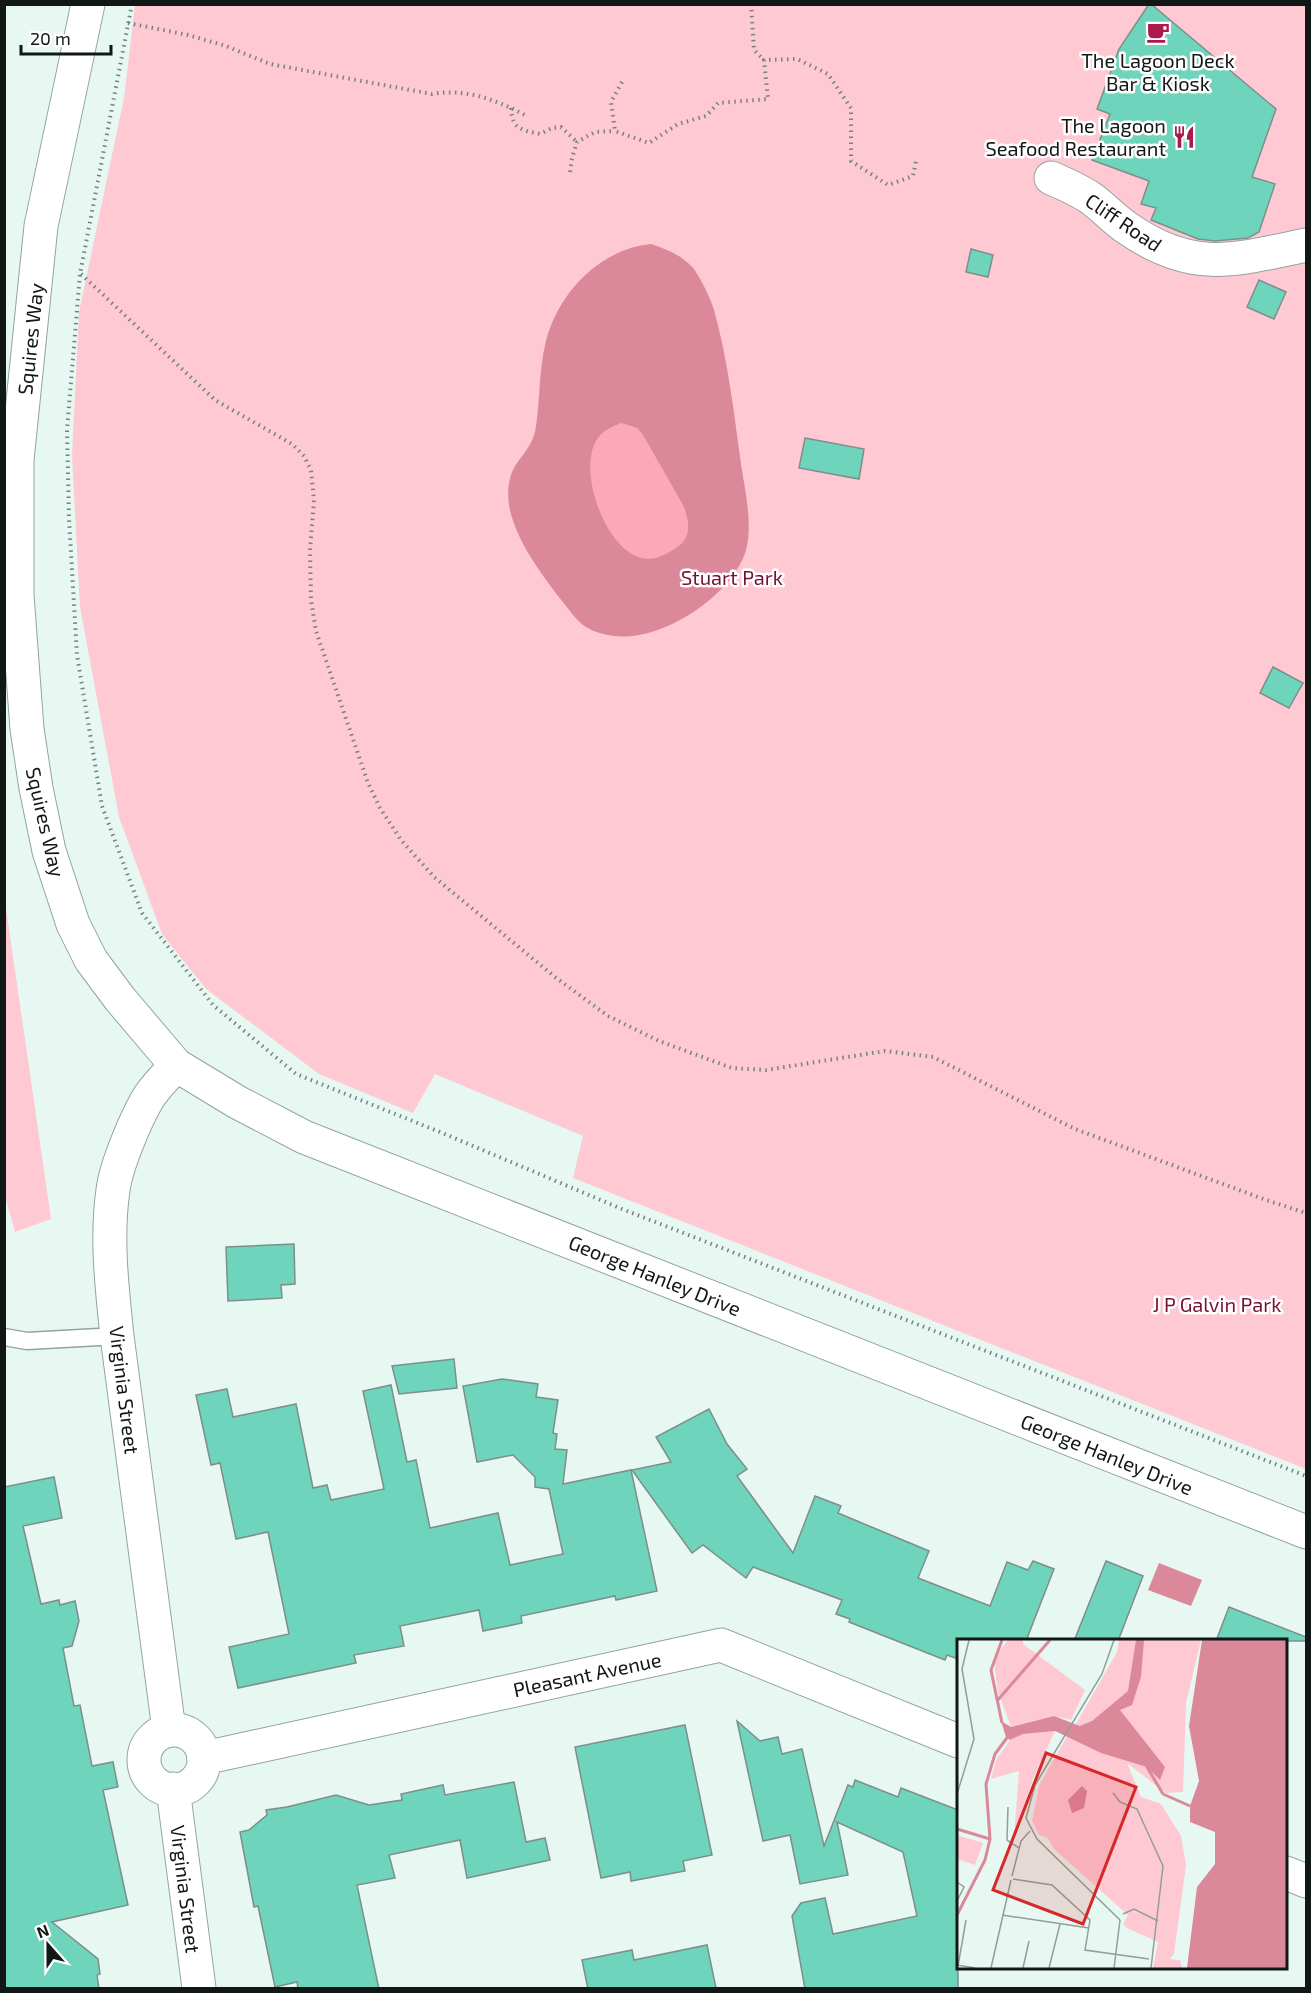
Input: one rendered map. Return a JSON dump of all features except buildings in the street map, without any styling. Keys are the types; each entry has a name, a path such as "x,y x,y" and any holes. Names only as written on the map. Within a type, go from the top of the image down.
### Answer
{"main road":[{"name":"Squires Way","path":"73,924 49,851 30,749 16,595 15,525 17,460 42,226 88,4"},
{"name":"Cliff Road","path":"1051,178 1091,199 1146,241 1183,257 1227,260 1306,245"},
{"name":"George Hanley Drive","path":"73,924 91,960 120,999 176,1065 237,1102 304,1137 1306,1532"},
{"name":"Virginia Street","path":"170,1730 117,1336 110,1238 113,1187 130,1136 148,1098 176,1065"},
{"name":"Pleasant Avenue","path":"204,1758 721,1645 957,1741"},
{"path":"170,1730 184,1731 193,1737 199,1744 204,1758 201,1773 195,1781 187,1786 173,1789 159,1786 151,1780 144,1762 149,1743 155,1736 170,1730"},
{"name":"Virginia Street","path":"173,1789 199,1989"},
{"path":"1287,1873 1306,1881"}],"lane":[{"path":"4,1337 27,1341 117,1336"}],"path":[{"path":"132,4 80,274 67,430 69,519 77,655 102,806 142,913 213,1005 297,1074 622,1209 1306,1476"},
{"path":"570,172 577,142 596,132 615,131 649,143 678,124 706,116 718,103 768,99 764,60 754,50 751,4"},
{"path":"128,23 188,35 226,46 270,64 432,94 446,91 488,98 525,115"},
{"path":"764,60 797,59 828,74 851,108 850,162 888,185 913,176 916,161"},
{"path":"615,131 610,102 622,82"},
{"path":"511,108 512,120 517,127 540,134 552,128 561,127 577,142"},
{"path":"80,274 215,400 292,444 304,456 311,470 314,500 310,550 310,600 316,632 368,783 380,808 400,840 434,877 555,977 608,1016 659,1041 732,1068 766,1070 885,1051 933,1057 1075,1129 1306,1213"}],"green space":[{"name":"Stuart Park","path":"135,5 1306,5 1306,1469 573,1178 583,1136 435,1074 413,1113 319,1074 206,989 162,934 119,817 80,607 72,455 79,312 124,98"},
{"path":"4,894 51,1219 15,1232 4,1193"}],"shaded area":[{"path":"651,244 680,257 694,269 710,300 719,329 730,387 749,529 746,550 739,567 711,599 674,623 634,636 615,636 596,632 582,624 553,589 523,544 510,511 508,495 512,472 534,435 545,345 559,309 570,292 598,265 632,248","holes":["621,423 637,428 684,507 688,524 687,534 682,543 673,550 652,559 629,552 617,541 606,525 598,507 590,468 592,451 598,438 606,431"]},
{"path":"621,423 637,428 643,435 686,513 688,529 685,539 673,550 656,558 647,559 629,552 617,541 598,507 590,468 592,451 598,438"},
{"path":"1159,1563 1202,1580 1191,1606 1148,1590"}],"place":[{"name":"The Lagoon Deck Bar & Kiosk","path":"1158,32"},
{"name":"The Lagoon Seafood Restaurant","path":"1184,137"}],"park label":[{"name":"J P Galvin Park","path":"1217,1304"}]}
